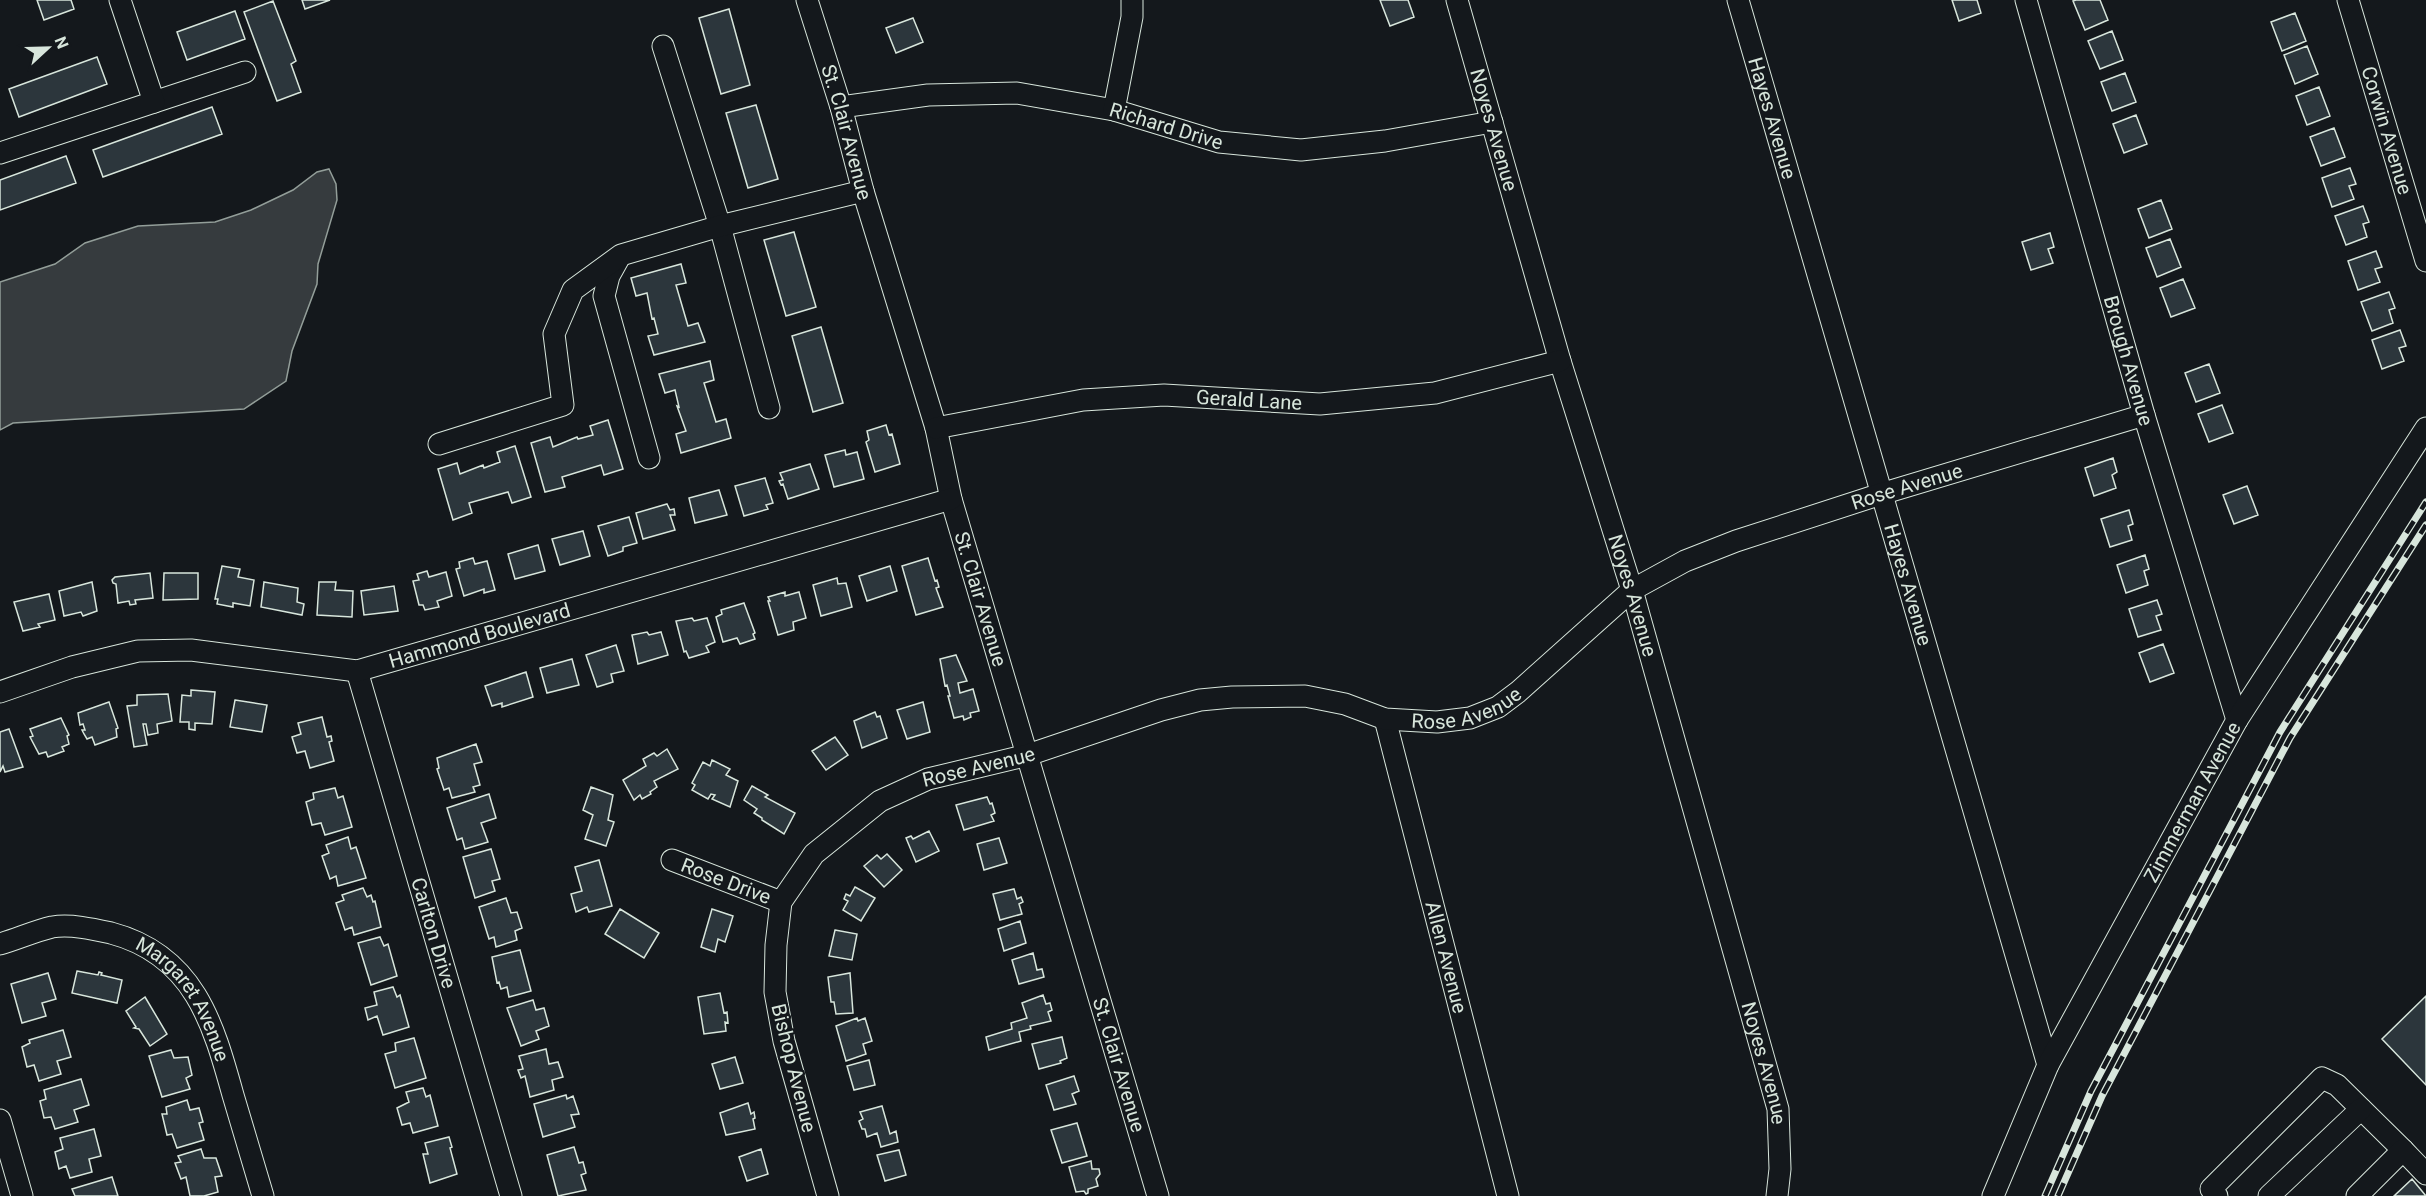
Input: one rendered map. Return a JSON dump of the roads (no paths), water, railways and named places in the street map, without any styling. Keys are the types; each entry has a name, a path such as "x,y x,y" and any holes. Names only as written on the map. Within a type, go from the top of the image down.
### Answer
{"street":[{"path":"120,0 154,102"},
{"name":"St. Clair Avenue","path":"807,0 936,428 951,499 1158,1196"},
{"path":"1114,110 1132,17 1132,0"},
{"name":"Noyes Avenue","path":"1457,0 1560,361 1632,590 1778,1109 1780,1169 1777,1196"},
{"name":"Hayes Avenue","path":"1738,0 2048,1065"},
{"name":"Brough Avenue","path":"2026,0 2144,415 2238,720"},
{"name":"Corwin Avenue","path":"2348,0 2426,261"},
{"path":"663,46 720,226 768,408"},
{"path":"0,153 245,72"},
{"name":"Richard Drive","path":"841,107 928,95 1017,93 1114,110 1219,142 1301,150 1385,141 1492,122"},
{"path":"439,444 563,405 554,334 573,290 621,255 720,226 863,191"},
{"path":"621,255 609,276 604,296 649,458"},
{"name":"Gerald Lane","path":"936,428 1083,400 1152,396 1320,404 1435,393 1560,361"},
{"name":"Rose Avenue","path":"781,902 814,854 880,801 928,779 1028,755 1161,710 1200,700 1305,696 1345,704 1385,719 1437,722 1470,718 1498,707 1518,692 1632,590 1685,561 1736,541 1881,494 2144,415"},
{"name":"Zimmerman Avenue","path":"1993,1196 2048,1065 2238,720 2426,428"},
{"name":"Hammond Boulevard","path":"0,692 72,667 138,651 192,650 357,671 951,499"},
{"name":"Carlton Drive","path":"357,671 511,1196"},
{"name":"Allen Avenue","path":"1385,719 1508,1196"},
{"name":"Rose Drive","path":"672,860 781,902"},
{"name":"Bishop Avenue","path":"781,902 776,945 775,992 784,1041 828,1196"},
{"name":"Margaret Avenue","path":"0,944 54,927 90,928 118,935 145,946 172,965 201,1003 215,1031 263,1196"},
{"path":"2217,1196 2211,1189 2322,1078 2337,1085 2426,1174"},
{"path":"2270,1196 2361,1109"},
{"path":"0,1120 22,1196"},
{"path":"2357,1196 2403,1150"}],"railway":[{"path":"2045,1196 2091,1091 2280,732 2426,502"},
{"path":"2058,1196 2102,1096 2290,738 2426,525"}]}
